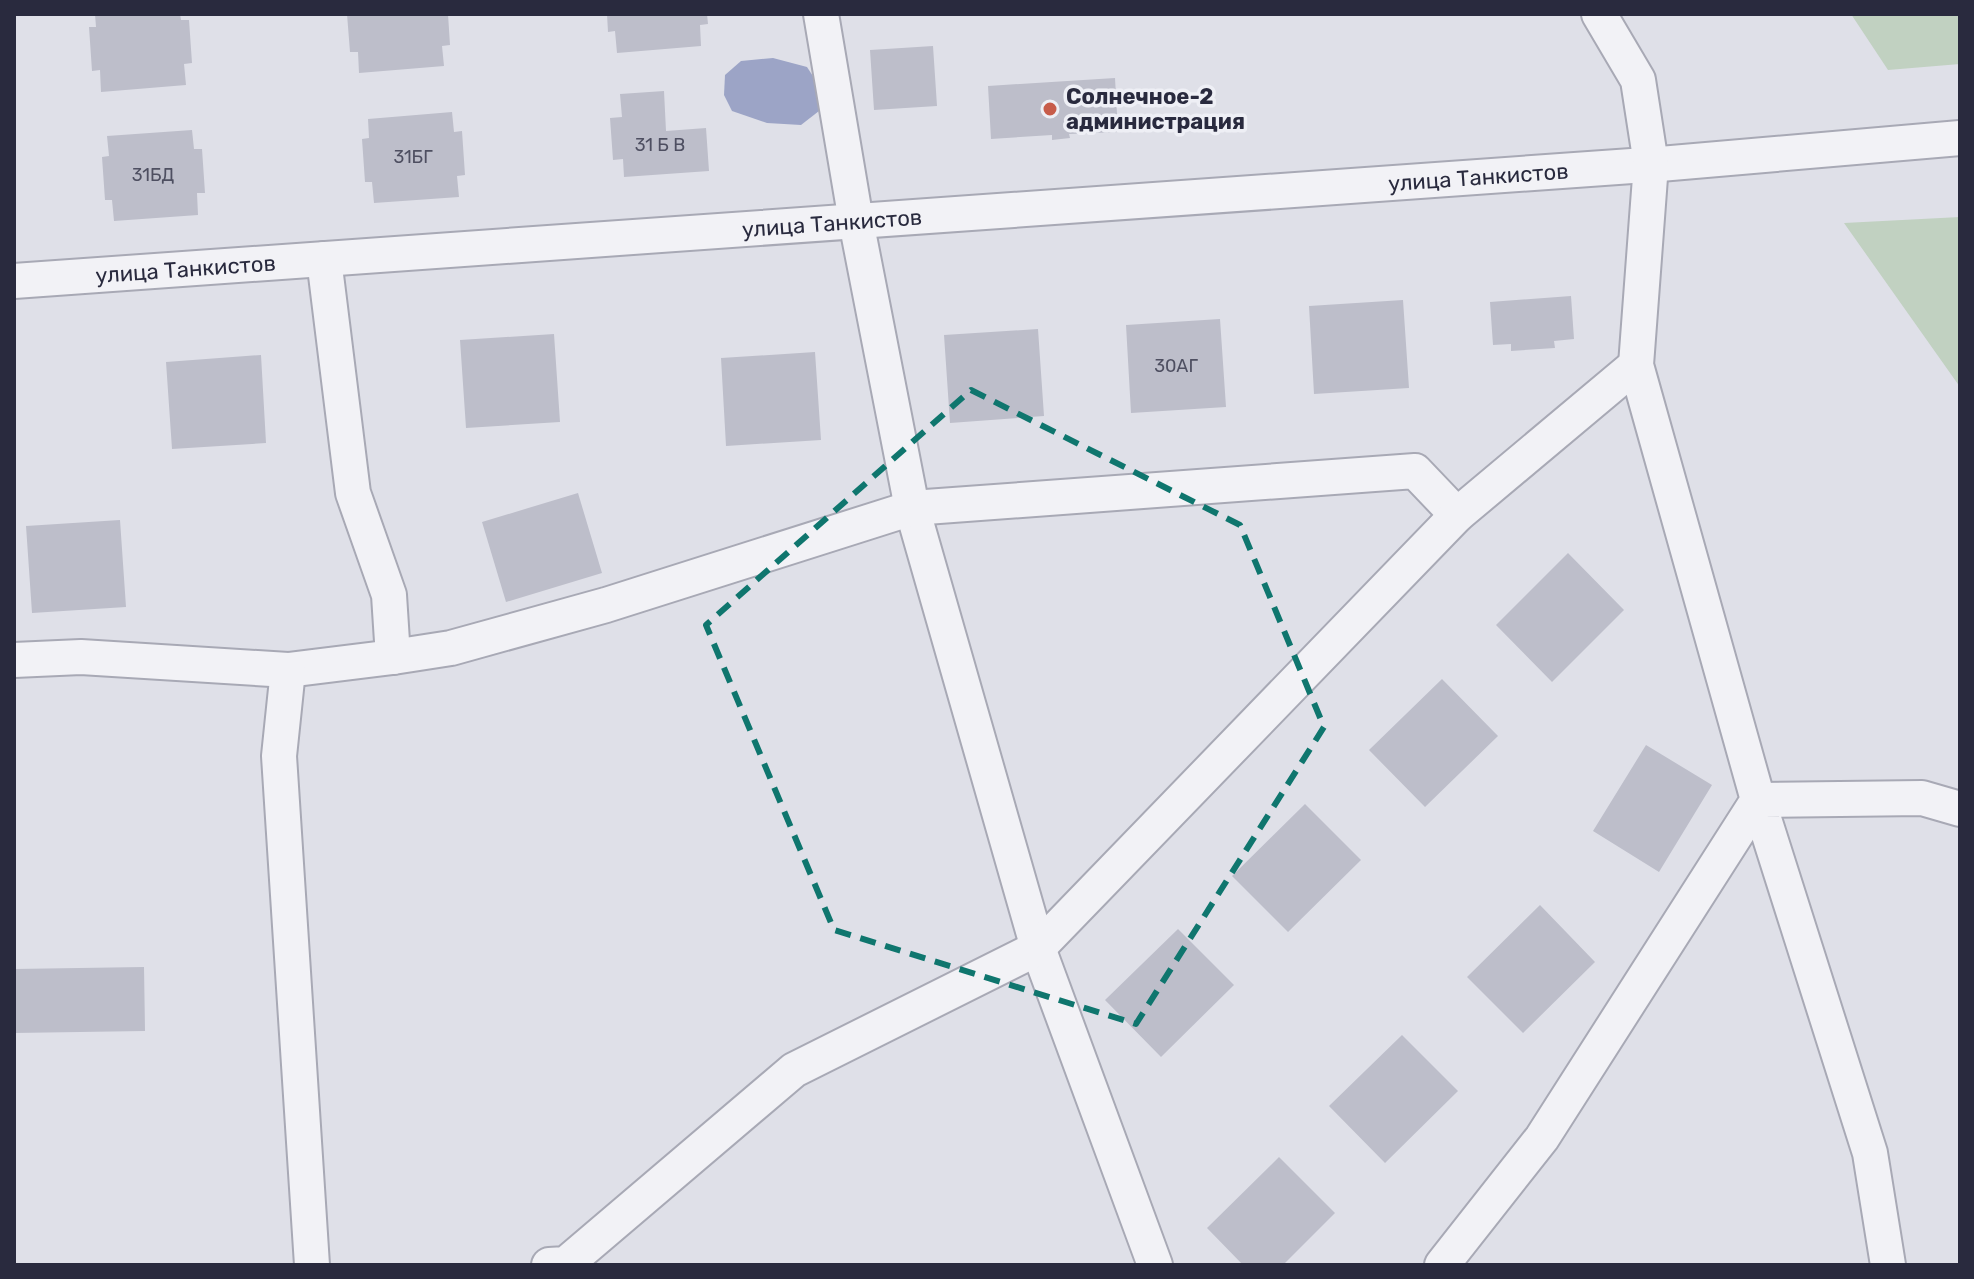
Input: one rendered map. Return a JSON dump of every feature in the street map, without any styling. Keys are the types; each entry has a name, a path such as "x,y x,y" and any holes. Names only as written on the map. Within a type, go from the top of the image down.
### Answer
{"street":[{"path":"821,14 856,221 912,508 1038,948 1155,1265"},
{"path":"1599,14 1638,80 1651,164 1636,365 1758,800 1870,1153 1888,1265"},
{"name":"улица Танкистов","path":"14,281 1651,164 1960,138"},
{"path":"324,259 353,493 389,595 393,657"},
{"path":"549,1265 566,1264 794,1070 1038,948 1457,515 1636,365"},
{"path":"14,660 81,657 288,670 451,648 606,605 912,508 1415,471 1457,515"},
{"path":"288,670 279,756 312,1265"},
{"path":"1758,800 1922,798 1960,809"},
{"path":"1442,1265 1542,1138 1758,800"}],"highlighted area":[{"path":"971,390 1240,525 1324,727 1136,1024 834,930 706,625"}],"green space":[{"path":"1851,14 1960,14 1960,64 1888,70"},
{"path":"1960,217 1960,387 1844,223"}],"water":[{"path":"773,58 807,67 820,87 819,111 801,125 767,123 732,111 724,95 725,75 741,61"}],"building":[{"path":"95,14 180,14 181,20 189,20 192,63 184,64 186,85 101,92 100,70 92,71 89,27 96,27"},
{"path":"347,14 448,14 450,45 442,46 444,66 359,73 358,52 350,52"},
{"path":"607,14 707,14 708,24 700,25 701,46 617,53 615,31 608,32"},
{"path":"933,46 937,106 874,110 870,50"},
{"path":"1115,78 1118,132 1069,134 1070,138 1052,140 1052,135 991,139 988,86"},
{"path":"664,91 666,131 706,128 709,171 624,177 623,159 613,160 610,118 622,117 620,94"},
{"path":"452,112 454,132 462,131 465,175 457,176 459,197 374,203 372,182 365,182 362,139 369,138 368,119"},
{"path":"192,130 194,149 202,149 205,193 197,193 198,215 114,221 112,200 105,200 102,157 109,156 107,136"},
{"path":"1571,296 1574,339 1554,341 1555,348 1511,351 1511,344 1493,345 1490,302"},
{"path":"1403,300 1409,388 1314,394 1309,306"},
{"path":"1220,319 1226,407 1131,413 1126,325"},
{"path":"1038,329 1044,416 950,423 944,335"},
{"path":"554,334 560,422 466,428 460,340"},
{"path":"815,352 821,440 726,446 721,358"},
{"path":"261,355 266,443 172,449 166,362"},
{"path":"578,493 602,573 506,602 482,522"},
{"path":"120,520 126,607 32,613 26,526"},
{"path":"1568,553 1624,610 1552,682 1496,625"},
{"path":"1442,679 1498,736 1425,807 1369,750"},
{"path":"1646,745 1712,785 1659,872 1593,831"},
{"path":"1305,804 1361,860 1288,932 1232,876"},
{"path":"1540,905 1595,962 1523,1033 1467,977"},
{"path":"1178,929 1234,985 1161,1057 1105,1000"},
{"path":"144,967 145,1031 14,1033 14,969"},
{"path":"1402,1035 1458,1091 1385,1163 1329,1106"},
{"path":"1279,1157 1335,1213 1283,1265 1243,1265 1207,1228"}],"place":[{"name":"Солнечное-2 администрация","path":"1050,109"}]}
